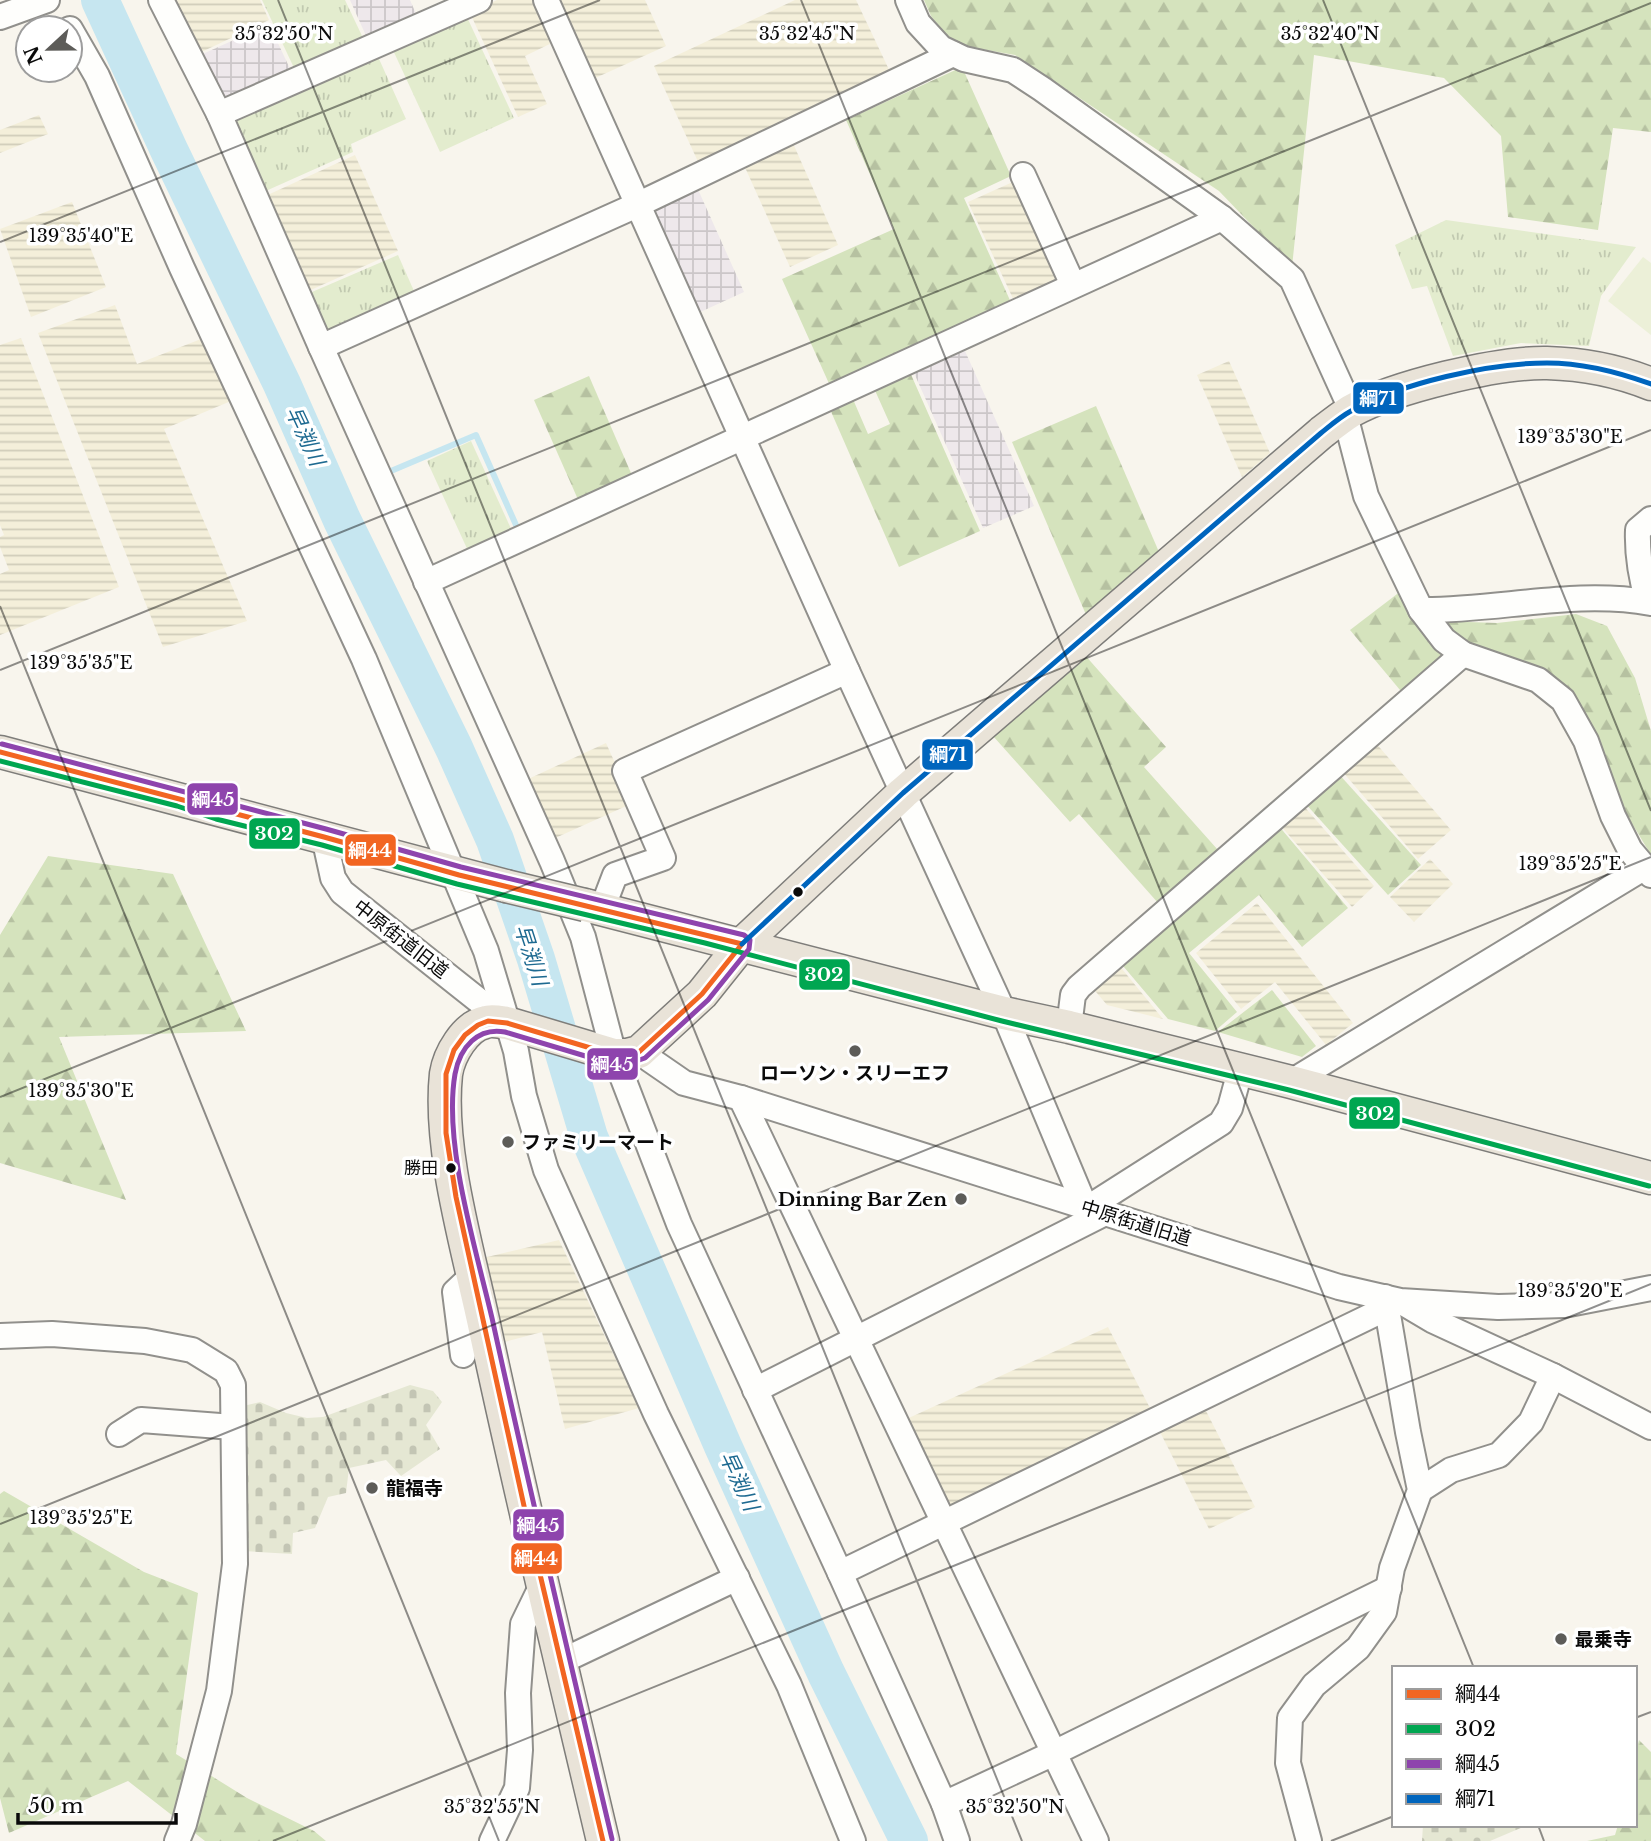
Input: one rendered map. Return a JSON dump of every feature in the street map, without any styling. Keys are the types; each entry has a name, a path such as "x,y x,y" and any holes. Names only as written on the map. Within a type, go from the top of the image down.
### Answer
{"main road":[{"path":"603,1841 541,1587 457,1198 445,1126 447,1072 458,1044 470,1030 482,1022 512,1024 617,1052 702,994 742,944 903,793 1227,514 1349,413 1379,398 1441,379 1502,367 1545,363 1588,367 1632,376 1651,384"},
{"path":"0,752 456,873 1004,1013 1291,1082 1651,1178"}],"street":[{"path":"0,17 50,0"},
{"path":"161,0 219,114 552,861 583,937 617,1052 679,1224 840,1573 944,1804 957,1841"},
{"path":"219,114 479,0"},
{"path":"546,0 847,671 1095,1211"},
{"path":"908,0 918,23 940,48 964,59 1013,70 1222,218 1292,279 1349,413 1366,496 1421,610 1444,640 1463,654 1538,680 1563,700 1586,741 1613,816 1630,850 1648,871 1291,1082"},
{"path":"84,53 97,76 182,268 364,659 456,873 486,951 512,1024 524,1096 546,1170 656,1414 789,1685 853,1841"},
{"path":"321,347 638,205 953,54"},
{"path":"1023,175 1073,285"},
{"path":"426,582 1222,218"},
{"path":"1421,610 1564,600 1649,602 1640,576 1637,548 1638,530 1651,519"},
{"path":"1069,1027 1073,995 1079,987 1463,654"},
{"path":"594,907 615,875 663,858 625,771 847,671"},
{"name":"中原街道旧道","path":"324,837 333,878 342,892 512,1024"},
{"name":"中原街道旧道","path":"617,1052 684,1083 741,1098 1391,1302 1498,1307 1564,1305 1651,1288"},
{"path":"755,1390 1095,1211 1221,1123 1230,1108 1240,1070"},
{"path":"741,1098 1096,1841"},
{"path":"463,1354 455,1292 473,1275"},
{"path":"840,1573 1391,1302"},
{"path":"1391,1302 1553,1376 1651,1427"},
{"path":"1309,1841 1288,1763 1290,1718 1314,1685 1358,1648 1384,1612 1392,1568 1420,1490 1408,1432 1391,1302"},
{"path":"0,1336 65,1335 145,1341 192,1350 226,1371 233,1385 235,1564 219,1691 184,1824 177,1841"},
{"path":"1420,1490 1451,1470 1499,1455 1531,1422 1553,1376"},
{"path":"120,1434 141,1420 233,1427"},
{"path":"559,1662 737,1578"},
{"path":"492,1841 517,1788 520,1750 518,1693 523,1624 541,1587"},
{"path":"944,1804 1054,1753 1389,1588"}],"shaded area":[{"path":"167,0 260,0 269,20 193,56"},
{"path":"350,0 410,0 417,16 367,38"},
{"path":"497,0 538,0 556,41 525,56 547,104 518,117 470,13"},
{"path":"557,0 645,0 666,46 593,79"},
{"path":"795,0 856,0 892,76 700,166 654,66"},
{"path":"269,24 292,73 219,106 196,57"},
{"path":"39,115 48,134 0,153 0,130"},
{"path":"792,141 838,245 790,267 743,163"},
{"path":"355,155 398,251 304,293 261,198"},
{"path":"1015,181 1063,283 1016,305 968,202"},
{"path":"696,185 744,292 696,314 648,207"},
{"path":"72,202 106,287 31,317 0,229"},
{"path":"115,305 137,364 201,339 231,401 164,429 247,621 163,647 38,333"},
{"path":"21,338 119,587 0,635 0,574 9,570 0,547 0,537 4,535 0,525 0,345"},
{"path":"965,351 1034,506 983,528 914,373"},
{"path":"1229,361 1270,453 1242,477 1197,375"},
{"path":"1374,741 1451,830 1418,859 1341,770"},
{"path":"606,743 633,803 553,839 526,780"},
{"path":"1302,804 1374,886 1352,907 1279,824"},
{"path":"1430,859 1453,884 1414,922 1390,897"},
{"path":"1257,903 1353,1023 1326,1045 1275,982 1241,1009 1196,953"},
{"path":"1118,964 1163,1019 1107,1005 1091,986"},
{"path":"559,1240 639,1408 565,1429 542,1332 501,1343 483,1258"},
{"path":"1108,1327 1150,1408 939,1512 900,1422"},
{"path":"1203,1405 1255,1507 1209,1529 1158,1428"}],"green space":[{"path":"262,0 345,0 363,38 295,70"},
{"path":"924,0 1651,0 1651,132 1613,128 1598,230 1508,217 1501,136 1444,78 1314,55 1292,267 1219,191 1015,55 953,44 931,16"},
{"path":"466,15 514,118 440,152 392,48"},
{"path":"375,50 406,119 351,144 353,152 259,194 225,118"},
{"path":"962,67 1011,176 964,198 1013,307 831,388 782,279 894,229 846,120"},
{"path":"1446,220 1636,247 1601,296 1589,346 1521,343 1453,356 1427,286 1412,289 1395,245"},
{"path":"398,255 418,300 325,340 305,295"},
{"path":"1643,257 1651,263 1651,335 1608,301"},
{"path":"909,370 980,531 899,567 829,407 852,397 868,434 890,424 873,386"},
{"path":"589,376 634,480 580,504 534,400"},
{"path":"1096,406 1159,552 1087,617 1012,442"},
{"path":"471,441 513,533 469,553 427,461"},
{"path":"1401,591 1449,654 1405,696 1350,630"},
{"path":"1576,614 1607,626 1635,678 1651,731 1651,855 1612,790 1563,687 1461,641 1439,621 1497,623"},
{"path":"1084,654 1166,747 1144,767 1218,850 1159,904 1079,814 1070,822 993,736"},
{"path":"1337,772 1421,865 1388,895 1304,802"},
{"path":"1278,825 1348,908 1302,947 1259,895 1189,953 1237,1012 1215,1031 1168,1019 1118,960"},
{"path":"48,856 173,874 246,1031 59,1037 126,1200 0,1163 0,935"},
{"path":"1272,990 1316,1046 1302,1057 1218,1032"},
{"path":"410,1385 433,1391 442,1402 426,1425 440,1449 401,1476 386,1460 349,1468 346,1493 328,1497 315,1528 293,1533 292,1554 243,1551 243,1406 260,1402 307,1418 323,1417"},
{"path":"4,1491 144,1572 198,1593 176,1754 247,1798 314,1831 326,1841 205,1841 128,1781 9,1833 0,1798 0,1494"},
{"path":"1639,1740 1651,1752 1651,1841 1587,1841 1615,1835 1617,1827 1637,1827"},
{"path":"1423,1827 1523,1827 1490,1841 1422,1841"}],"waterway":[{"name":"早渕川","path":"100,0 282,384 342,520 454,748 495,840 536,959 589,1137 723,1446 826,1673 909,1841"},
{"path":"391,471 476,435 516,525"}],"transit line":[{"name":"綱71","path":"742,944 903,793 1347,413 1395,392 1446,376 1524,364 1560,363 1587,366 1651,384"},
{"name":"綱45","path":"2,744 461,867 744,935 750,940 749,949 708,1000 645,1058 628,1064 612,1064 495,1031 472,1041 461,1055 455,1074 453,1132 463,1196 612,1839"},
{"name":"綱44","path":"0,752 459,875 742,944"},
{"name":"302","path":"0,761 322,845 457,884 705,943 1002,1021 1289,1090 1649,1186"},
{"name":"綱44","path":"603,1841 526,1515 456,1197 446,1133 446,1074 454,1050 465,1035 488,1021 507,1023 614,1055 639,1052 702,994 742,944"}],"place":[{"name":"ローソン・スリーエフ","path":"855,1051"},
{"name":"ファミリーマート","path":"508,1142"},
{"name":"勝田","path":"451,1168"},
{"name":"Dinning Bar Zen","path":"961,1199"},
{"name":"龍福寺","path":"372,1488"},
{"name":"最乗寺","path":"1561,1639"}]}
